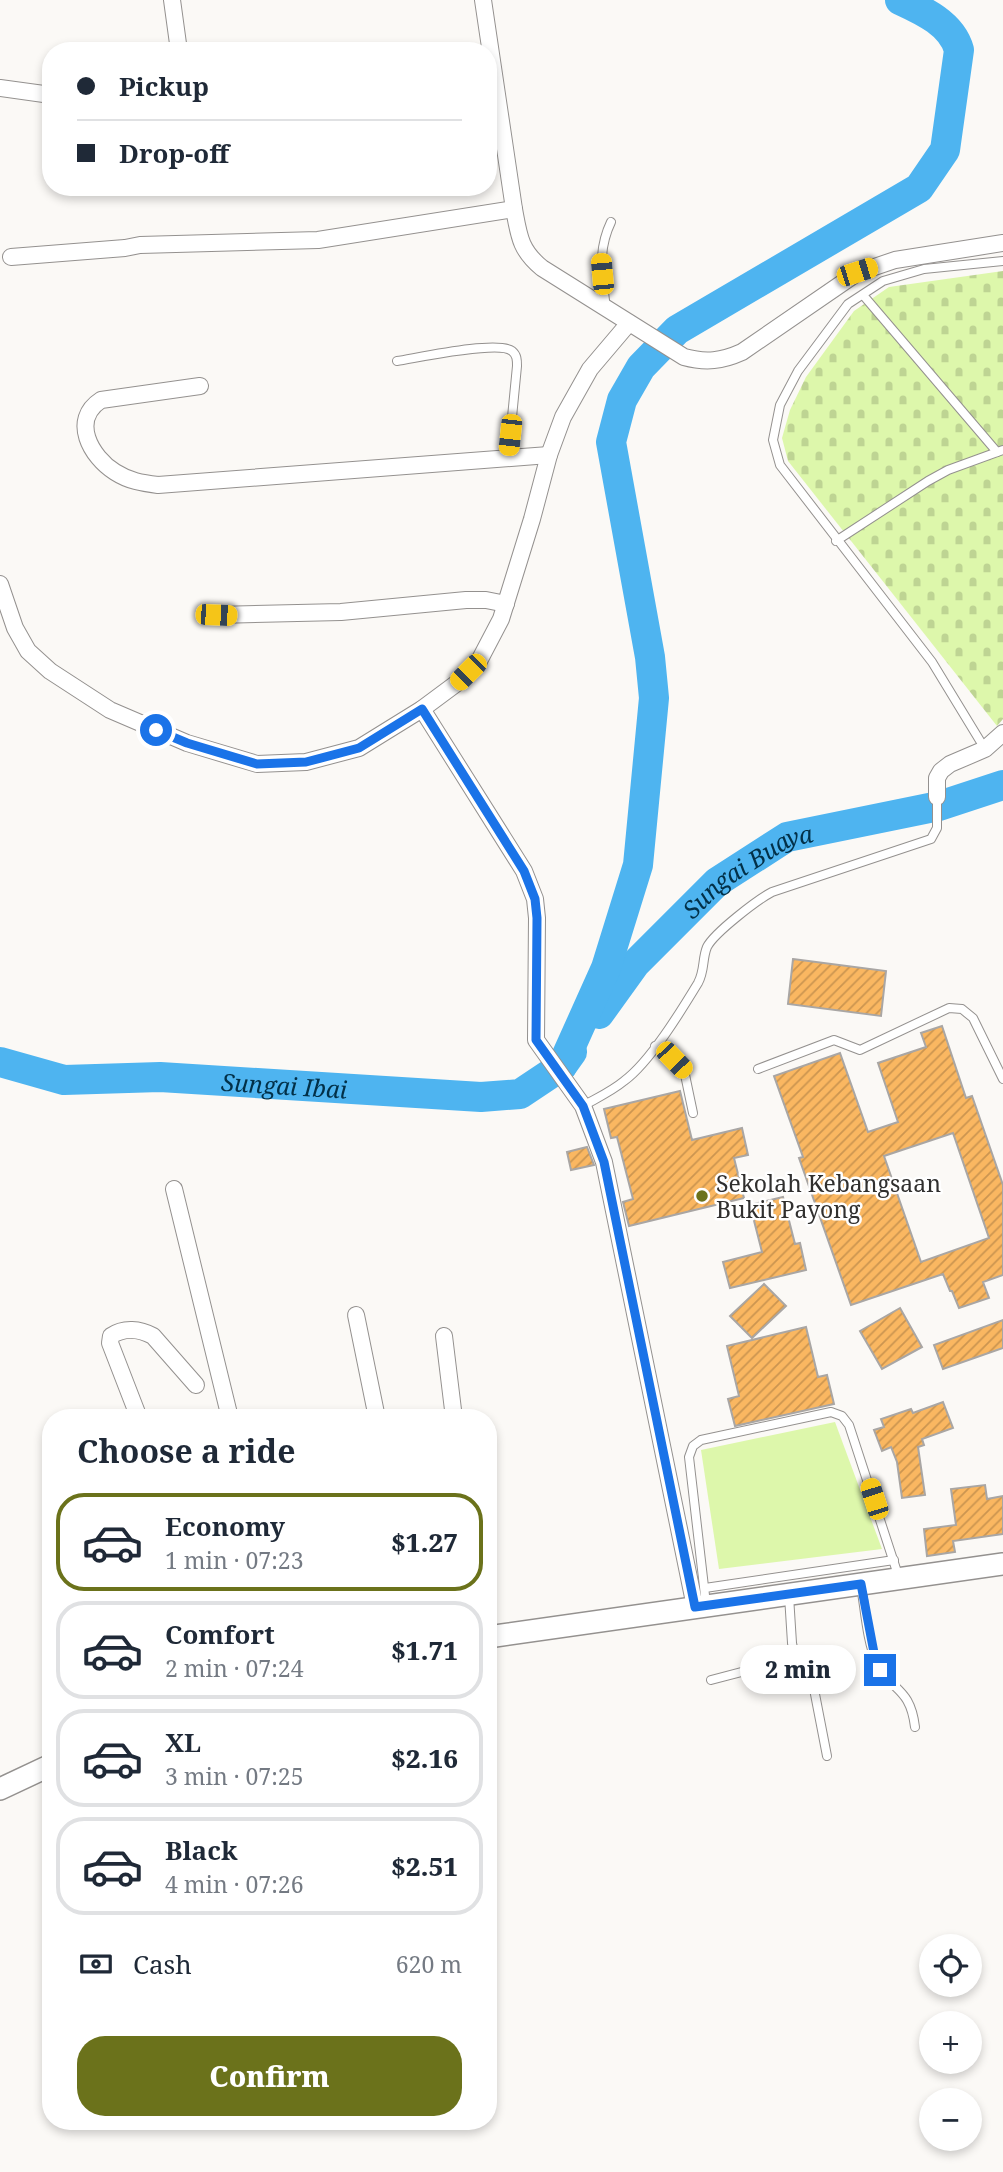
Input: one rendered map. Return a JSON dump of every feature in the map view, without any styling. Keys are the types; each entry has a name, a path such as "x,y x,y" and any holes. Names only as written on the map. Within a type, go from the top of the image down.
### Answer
{"main road":[{"path":"497,1634 702,1600 789,1594 861,1584 897,1569 1003,1564"},
{"path":"0,1789 42,1769"}],"street":[{"path":"172,0 178,42"},
{"path":"483,0 489,42"},
{"path":"0,88 42,94"},
{"path":"497,94 519,239 527,256 684,357 700,361 724,360 742,352 857,272 895,260 1003,243"},
{"path":"11,257 140,245 318,240 514,209"},
{"path":"0,584 15,628 28,651 50,671 110,710 187,743 257,764 306,762 359,748 422,709 457,683 479,661 501,619 549,454 563,417 590,369 634,326"},
{"path":"200,386 101,400 91,406 86,415 86,430 91,447 101,461 116,473 136,482 158,485 549,454"},
{"path":"216,615 341,612 466,600 506,604"},
{"path":"422,709 524,871 535,899 535,1031 540,1048 579,1100 604,1162 702,1600"},
{"path":"937,797 937,778 941,771 950,764 985,749 1003,733"},
{"path":"174,1189 228,1409"},
{"path":"356,1315 375,1409"},
{"path":"136,1409 110,1343 111,1336 117,1332 132,1329 153,1336 196,1385"},
{"path":"444,1336 453,1409"}],"lane":[{"path":"606,308 600,254 611,222"},
{"path":"985,749 932,662 780,465 773,440 780,405 798,371 848,304 883,281 924,270 1003,261"},
{"path":"836,541 948,470 1000,451 863,295"},
{"path":"397,361 495,346 512,351 517,366 508,458"},
{"path":"579,1100 625,1081 655,1046 698,982 712,939 760,898 927,842 937,828 937,797"},
{"path":"758,1069 834,1040 860,1050 949,1008 962,1009 973,1018 1003,1079"},
{"path":"655,1046 684,1070 694,1113"},
{"path":"831,1412 842,1416 849,1425 897,1569 702,1600 689,1457 693,1446 701,1440 831,1412"},
{"path":"861,1584 875,1658 880,1670 909,1700 915,1727"},
{"path":"789,1594 795,1658 814,1689 827,1756"},
{"path":"711,1679 795,1658"}],"green space":[{"path":"1003,271 1003,719 997,726 788,461 782,438 790,410 806,377 854,311 889,287"},
{"path":"835,1422 882,1549 719,1569 701,1450"}],"building":[{"path":"793,959 886,971 881,1016 788,1004"},
{"path":"942,1026 966,1098 972,1096 1003,1185 1003,1275 983,1282 989,1298 959,1308 943,1274 851,1305 799,1158 803,1157 774,1076 840,1053 868,1132 898,1122 878,1063 926,1047 921,1033","holes":["953,1133 989,1238 921,1262 884,1156"]},
{"path":"680,1091 692,1140 742,1128 748,1155 734,1158 744,1198 629,1226 623,1202 633,1199 617,1137 611,1138 604,1109"},
{"path":"587,1147 594,1165 571,1170 567,1152"},
{"path":"783,1197 795,1244 800,1243 806,1270 730,1288 723,1262 762,1252 750,1205"},
{"path":"764,1284 786,1306 752,1338 730,1316"},
{"path":"900,1308 922,1347 882,1369 860,1331"},
{"path":"1003,1320 1003,1348 943,1369 934,1345"},
{"path":"806,1327 818,1377 827,1375 834,1404 735,1426 728,1399 739,1396 727,1346"},
{"path":"943,1402 953,1428 922,1439 924,1445 918,1447 925,1495 902,1498 897,1462 891,1447 882,1451 874,1430 884,1427 881,1419 911,1409 913,1413"},
{"path":"985,1485 987,1499 1003,1496 1003,1534 953,1541 955,1552 927,1556 924,1529 956,1525 951,1489"}],"waterway":[{"path":"562,1066 606,968 638,865 654,698 650,657 611,442 622,400 641,367 677,330 919,188 945,150 959,50 944,26 900,0"},
{"name":"Sungai Buaya","path":"599,1014 635,964 717,882 787,837 939,806 1003,785"},
{"name":"Sungai Ibai","path":"0,1062 64,1080 160,1077 481,1097 520,1094 562,1066 572,1052"}],"place":[{"name":"Sekolah Kebangsaan Bukit Payong","path":"702,1196"}],"route":[{"path":"156,730 187,743 257,764 306,762 359,748 422,709 524,871 535,899 536,1040 583,1106 604,1162 695,1607 861,1584 875,1658 880,1670"}]}
